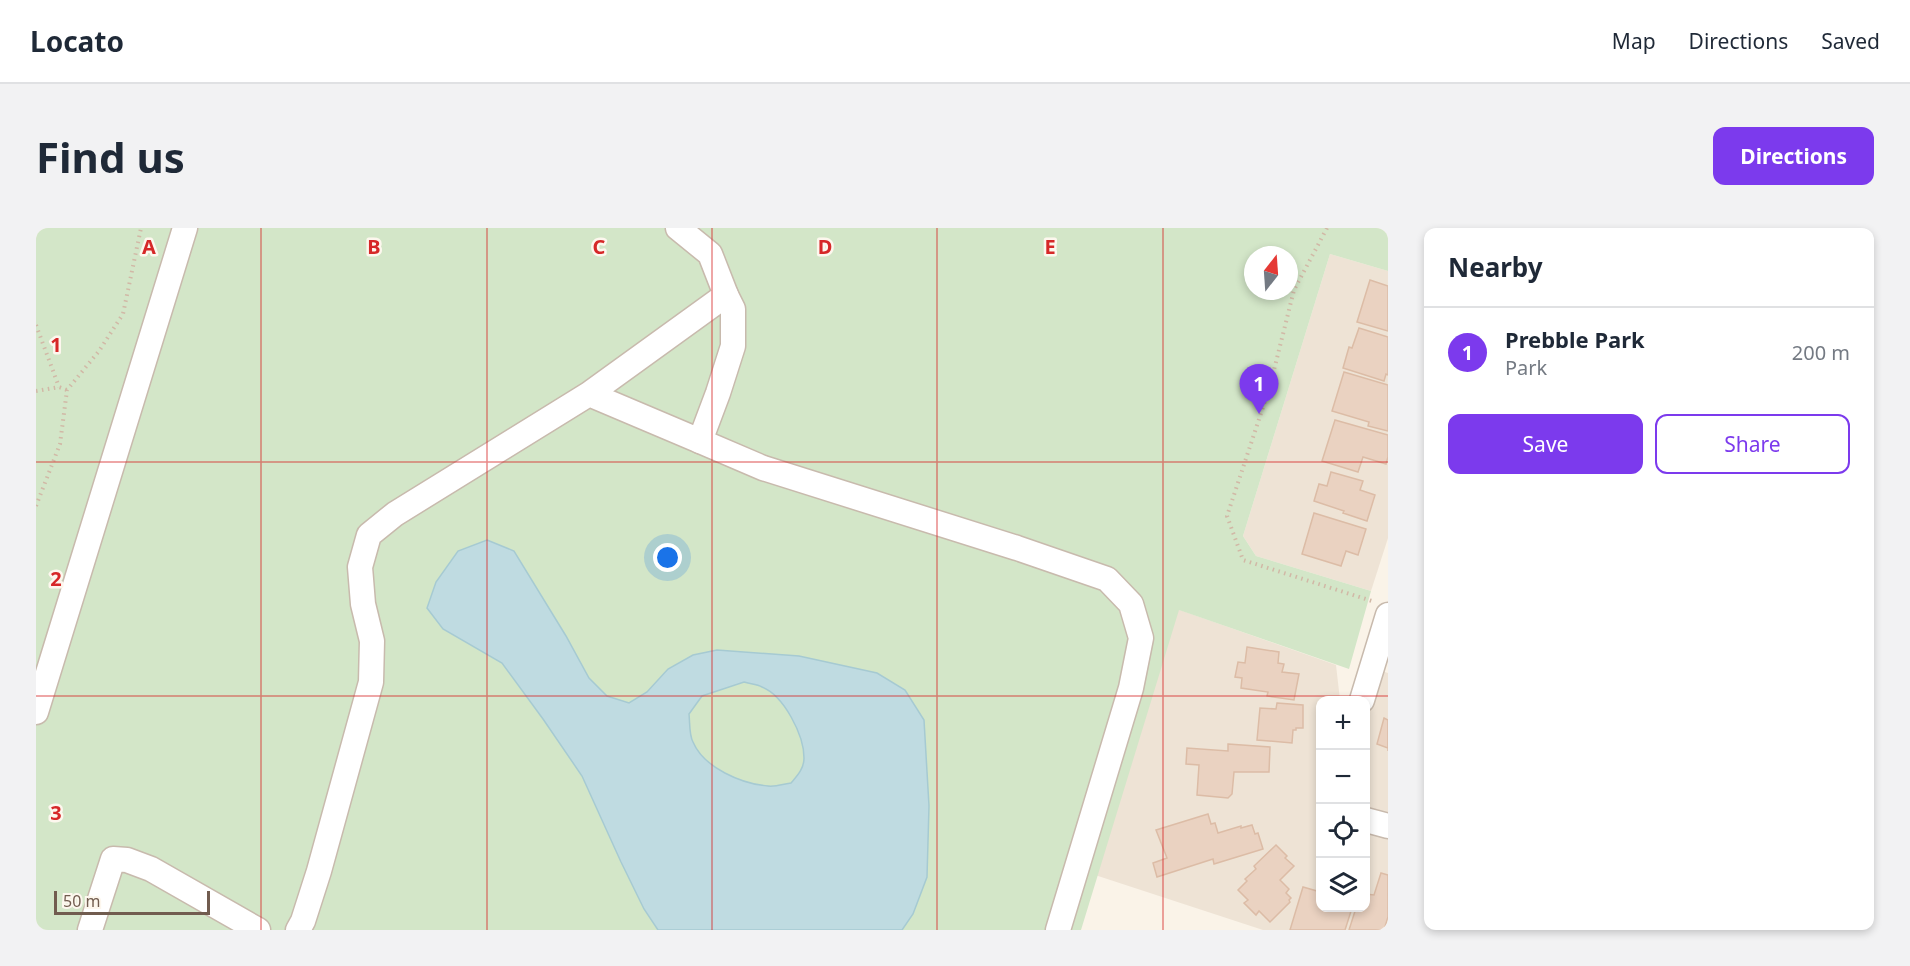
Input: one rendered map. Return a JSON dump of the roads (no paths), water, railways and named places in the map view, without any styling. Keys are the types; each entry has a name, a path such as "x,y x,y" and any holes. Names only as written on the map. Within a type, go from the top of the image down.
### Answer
{"street":[{"path":"36,712 184,228"},
{"path":"678,228 710,254 733,309 733,346 700,441"},
{"path":"298,930 319,871 371,682 372,641 363,604 360,567 369,535 395,514 589,394 726,295"},
{"path":"589,394 763,468 1017,548 1107,579 1131,604 1141,638 1131,688 1058,930"},
{"path":"1363,696 1384,610"},
{"path":"1370,821 1388,826"},
{"path":"90,930 113,859 127,860 151,869 258,930"}],"water":[{"path":"487,540 514,551 589,678 607,696 629,703 647,692 668,669 693,655 717,650 799,656 877,673 905,690 924,720 929,806 927,877 913,914 902,930 658,930 644,909 582,776 543,719 502,663 443,629 427,608 436,582 458,551","holes":["744,682 760,686 770,692 785,707 797,728 801,738 804,762 800,772 791,783 768,786 736,778 706,760 692,739 689,714 702,696"]}],"place":[{"name":"Prebble Park","path":"1259,414"}]}
